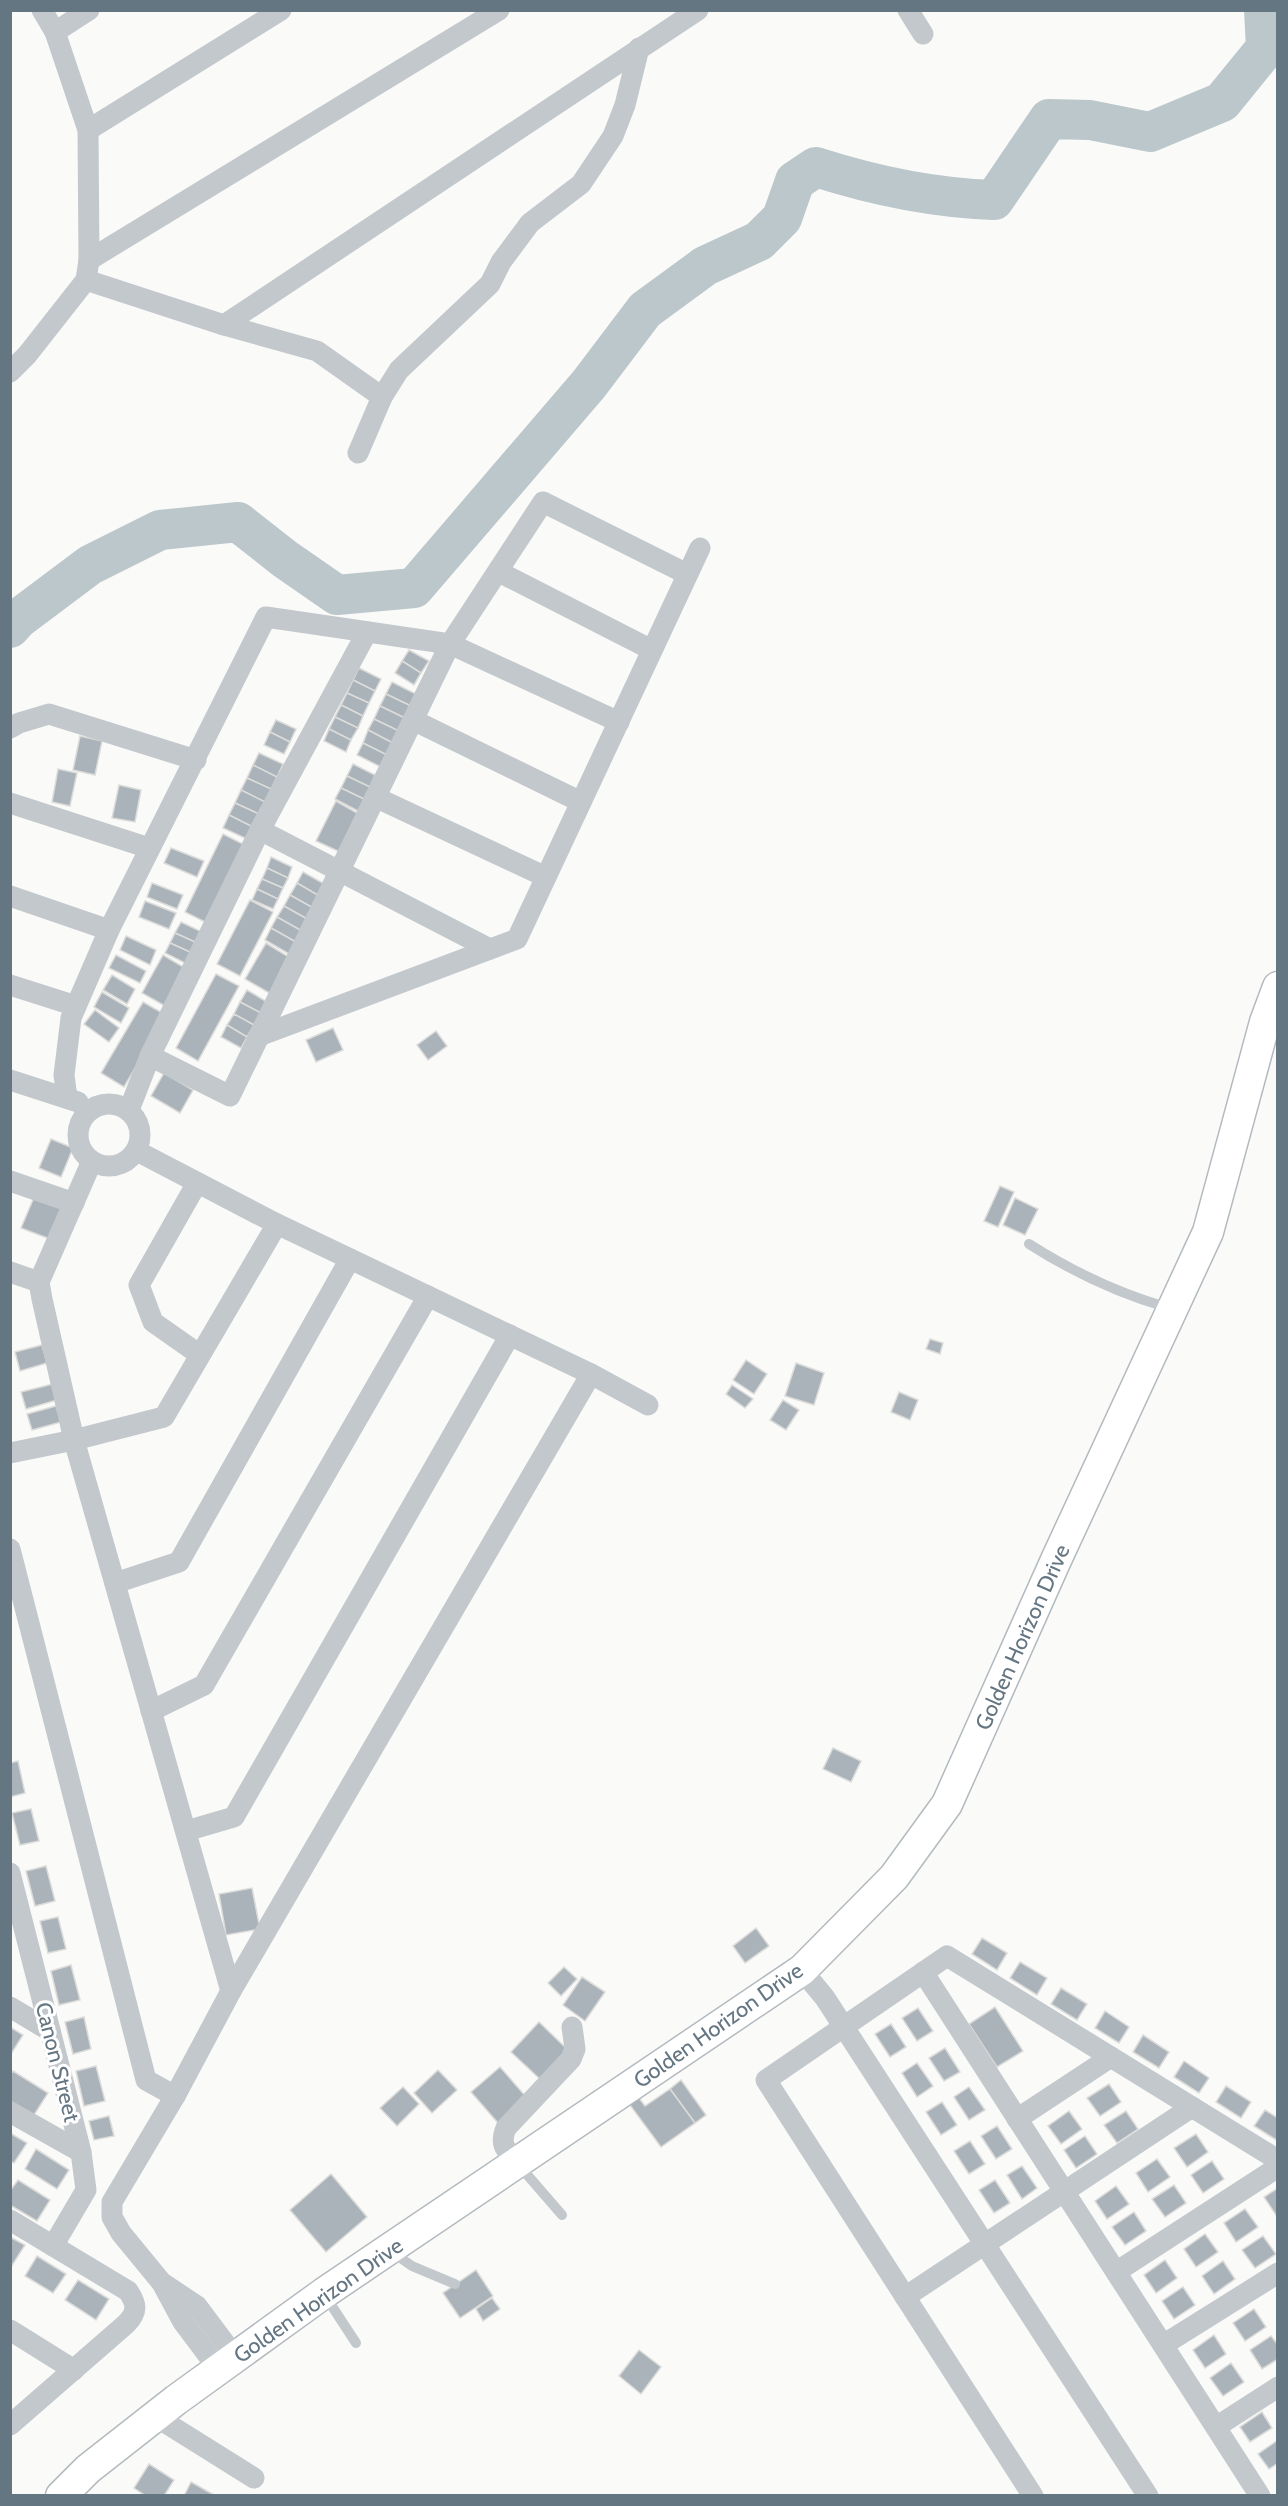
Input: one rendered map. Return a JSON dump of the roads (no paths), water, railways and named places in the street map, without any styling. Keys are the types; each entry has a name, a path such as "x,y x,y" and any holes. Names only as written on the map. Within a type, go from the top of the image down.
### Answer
{"street":[{"path":"42,10 55,32 88,130 88,270"},
{"path":"55,32 88,10"},
{"path":"88,130 281,10"},
{"path":"10,372 27,355 88,270 499,10"},
{"path":"224,325 698,10"},
{"path":"908,10 922,34"},
{"path":"358,453 382,397 399,370 490,284 501,262 530,224 581,184 613,136 625,105 639,48"},
{"path":"88,270 224,325 317,351 382,397"},
{"path":"150,1056 230,1096 450,644 543,502 687,574"},
{"path":"259,1036 517,939 700,548"},
{"path":"499,572 652,650"},
{"path":"67,1098 64,1075 71,1018 109,930 266,617 450,644 619,722"},
{"path":"129,1110 150,1056 260,830 367,632"},
{"path":"10,728 49,714 196,760"},
{"path":"413,720 581,802"},
{"path":"375,797 546,877"},
{"path":"10,803 149,848"},
{"path":"260,830 490,949"},
{"path":"10,896 109,930"},
{"path":"10,985 76,1006"},
{"name":"Golden Horizon Drive","path":"61,2496 88,2469 155,2416 324,2294 802,1970 894,1877 947,1804 1056,1560 1209,1232 1271,1024 1278,987"},
{"path":"10,1080 94,1107 112,1103 129,1110 139,1124 141,1133 137,1151 121,1164 102,1165 92,1161 84,1154 77,1133 80,1122 94,1107"},
{"path":"137,1151 277,1224 591,1374 648,1405"},
{"path":"92,1161 39,1282 74,1440 231,1991"},
{"path":"10,1181 74,1203"},
{"path":"197,1183 139,1285 153,1322 200,1355"},
{"path":"10,1453 74,1440 164,1417 277,1224"},
{"path":"115,1583 179,1562 350,1259"},
{"path":"10,1272 39,1282"},
{"path":"151,1711 204,1685 428,1296"},
{"path":"186,1831 234,1817 510,1335"},
{"path":"227,2364 183,2322 162,2283 120,2234 112,2217 112,2202 174,2096 231,1991 591,1374"},
{"path":"10,1549 146,2079 174,2096"},
{"name":"Canon Street","path":"10,1873 81,2152 86,2190 53,2246"},
{"path":"1033,2496 766,2080 947,1956 1278,2160"},
{"path":"802,1970 843,2026 1148,2496"},
{"path":"923,1972 1260,2496"},
{"path":"10,2007 50,2031"},
{"path":"517,2163 505,2148 502,2139 506,2128 572,2059 575,2049 572,2027"},
{"path":"1017,2119 1111,2057"},
{"path":"905,2297 1191,2107"},
{"path":"10,2112 81,2152"},
{"path":"1116,2272 1278,2167"},
{"path":"10,2220 128,2290 135,2300 136,2309 133,2317 10,2425"},
{"path":"1163,2345 1278,2273"},
{"path":"10,2330 74,2370"},
{"path":"1216,2427 1278,2387"},
{"path":"155,2416 254,2478"},
{"path":"1270,2496 1278,2490"}],"lane":[{"path":"1029,1244 1055,1261 1115,1290 1173,1309"},
{"path":"517,2163 562,2215"},
{"path":"389,2250 412,2266 455,2284"},
{"path":"324,2294 356,2343"}],"waterway":[{"path":"10,628 18,619 90,565 160,530 238,522 285,559 337,595 414,588 589,384 645,310 705,266 759,241 782,218 795,181 816,167 904,190 949,197 994,200 1049,119 1090,120 1150,132 1222,102 1266,48 1264,10"}]}
